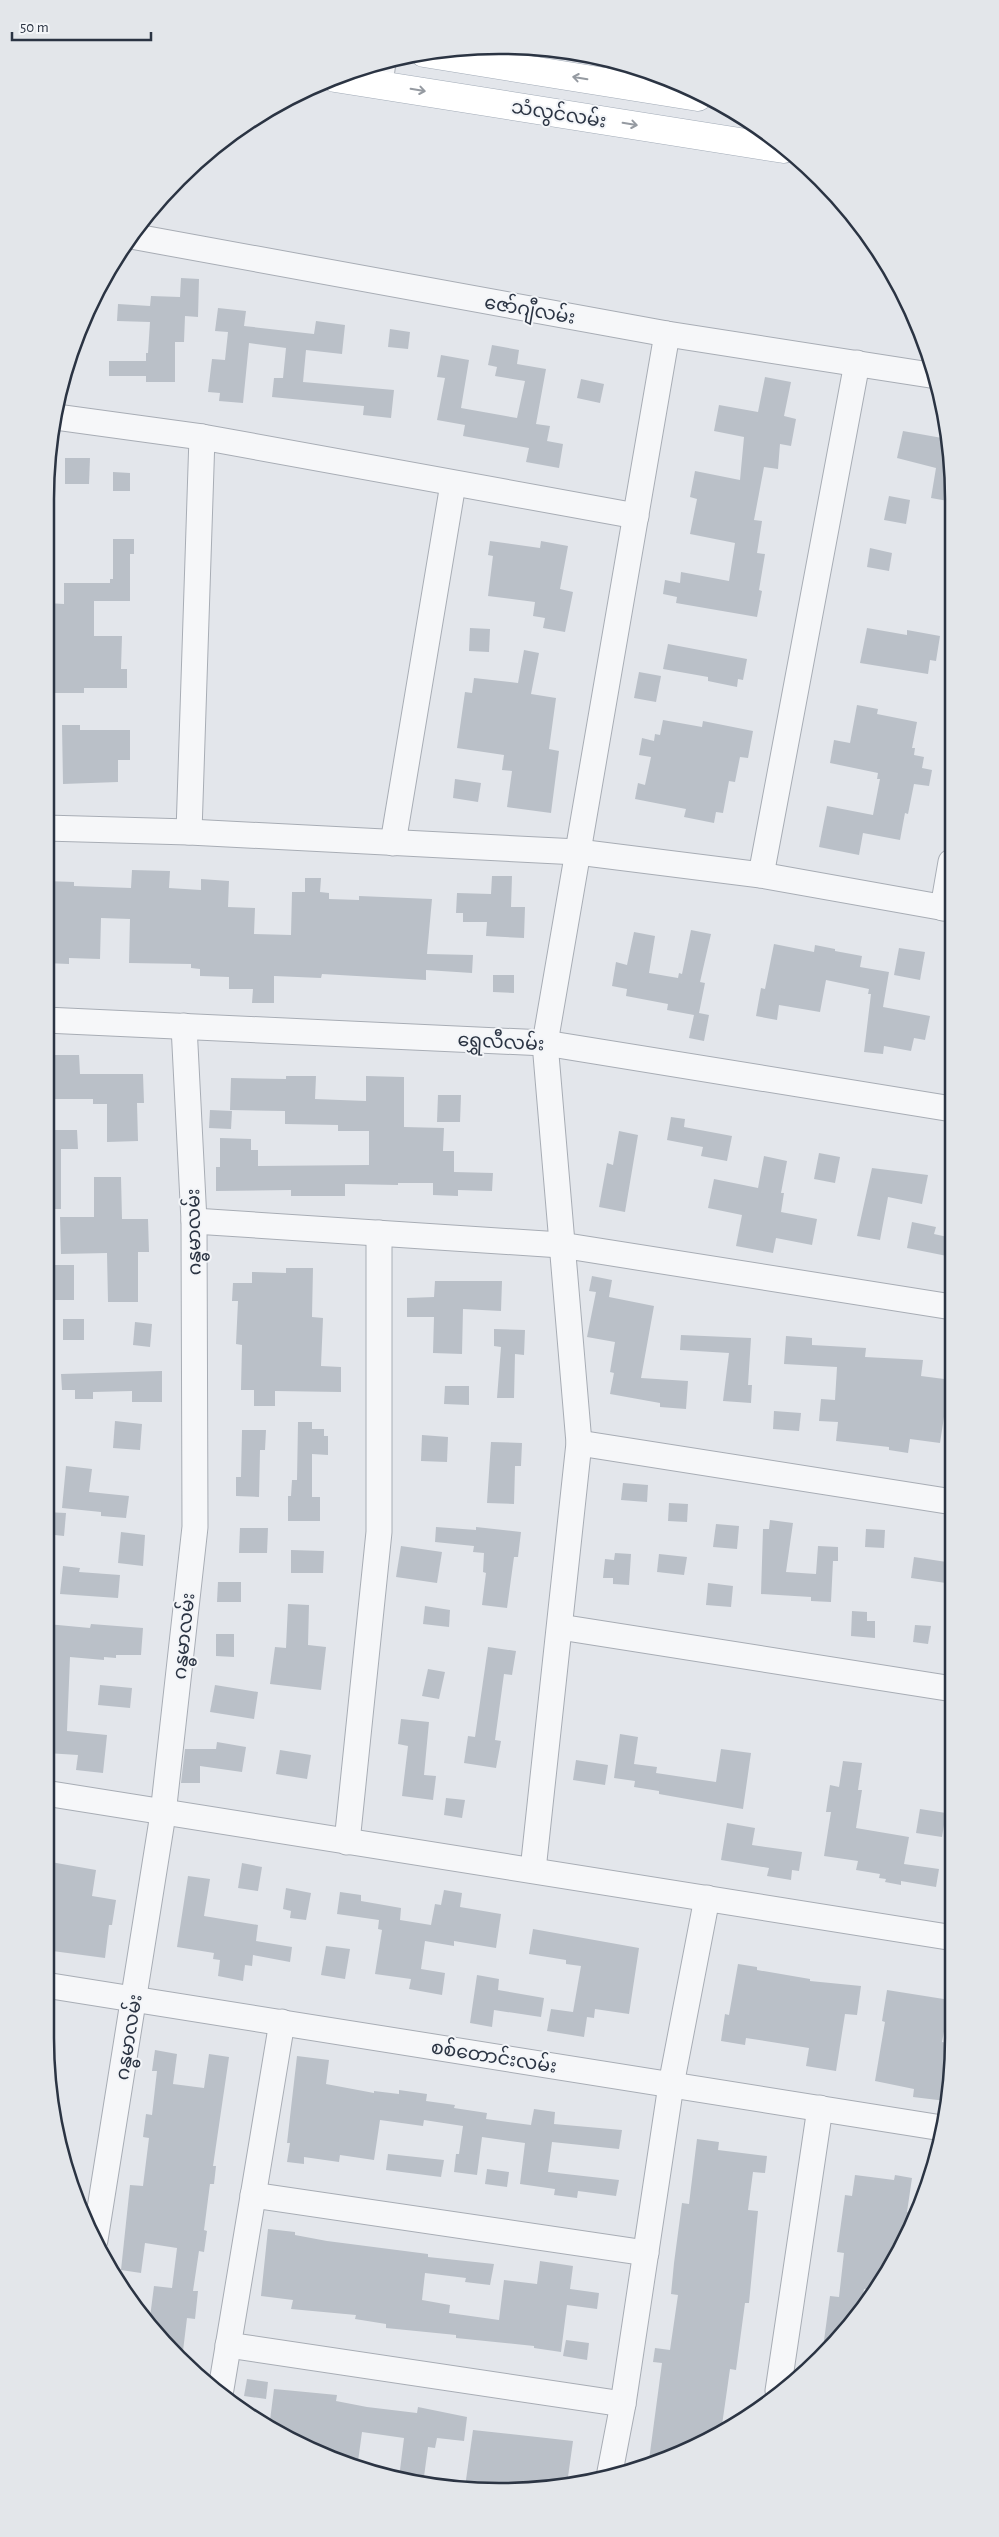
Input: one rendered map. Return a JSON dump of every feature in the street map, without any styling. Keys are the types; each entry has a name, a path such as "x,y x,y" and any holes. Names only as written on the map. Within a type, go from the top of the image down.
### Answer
{"main road":[{"name":"သံလွင်လမ်း","path":"450,57 686,95"},
{"name":"သံလွင်လမ်း","path":"363,75 381,73 772,147"}],"street":[{"name":"ဇော်ဂျီလမ်း","path":"139,238 667,334 927,375"},
{"path":"533,1870 579,1443 545,1042 667,334"},
{"path":"761,875 857,363"},
{"path":"61,418 202,437 636,516"},
{"path":"189,832 202,437"},
{"path":"393,843 453,484"},
{"path":"54,828 189,832 578,852 761,875 945,909"},
{"name":"ရွှေလီလမ်း","path":"54,1020 545,1042 945,1108"},
{"name":"ဂန္ဓမာလမ်း","path":"97,2228 163,1814 195,1527 194,1221 184,1026"},
{"path":"194,1221 561,1245 945,1306"},
{"path":"347,1842 379,1532 379,1233"},
{"path":"579,1443 945,1501"},
{"path":"560,1627 945,1688"},
{"path":"54,1795 163,1814 533,1870 945,1937"},
{"path":"611,2469 623,2404 671,2085 707,1898"},
{"name":"စစ်တောင်းလမ်း","path":"54,1986 936,2127"},
{"path":"222,2386 282,2022"},
{"path":"779,2384 820,2108"},
{"path":"253,2195 646,2253"},
{"path":"228,2345 623,2404"}],"building":[{"path":"181,278 199,279 198,317 185,316 184,342 175,342 175,382 146,382 146,376 109,376 109,361 146,361 146,353 148,353 150,322 117,321 118,304 150,306 151,296 180,297"},
{"path":"218,308 246,311 244,326 314,334 316,321 345,325 342,354 306,350 303,382 394,390 391,418 363,415 364,406 272,397 274,378 283,378 286,348 249,343 243,403 219,401 220,393 208,392 212,359 225,360 228,332 215,331"},
{"path":"390,329 410,332 408,349 388,347"},
{"path":"492,345 519,350 517,364 546,369 536,424 550,426 547,441 563,444 559,468 526,462 529,448 463,436 465,425 437,420 445,378 437,377 441,355 469,360 461,408 517,418 525,381 495,376 497,367 488,365"},
{"path":"765,377 791,382 784,416 796,419 791,446 780,444 778,469 764,467 754,520 762,521 757,553 765,554 759,590 762,591 757,617 676,603 677,597 663,594 665,580 680,583 681,572 729,581 735,543 690,534 697,499 690,497 695,471 740,480 744,437 714,431 719,405 758,412"},
{"path":"581,379 604,384 600,403 577,398"},
{"path":"903,431 941,438 945,500 931,498 936,468 897,458"},
{"path":"65,458 90,458 89,484 65,484"},
{"path":"113,472 130,473 130,491 113,491"},
{"path":"889,496 910,500 906,524 884,520"},
{"path":"113,539 134,539 134,554 130,554 130,601 94,601 94,636 122,636 121,669 127,669 127,688 84,688 84,693 55,693 54,603 64,604 64,583 110,583 110,579 113,579"},
{"path":"490,541 540,548 541,541 568,546 560,589 573,592 565,632 543,628 545,618 533,616 535,602 488,596 493,556 488,555"},
{"path":"870,548 892,553 889,571 867,567"},
{"path":"470,628 490,629 489,652 469,651"},
{"path":"867,628 907,635 907,630 940,636 936,661 930,660 928,674 860,663"},
{"path":"668,644 747,659 743,680 738,679 737,687 708,681 708,677 663,669"},
{"path":"524,650 539,653 531,694 556,698 549,749 559,751 551,813 507,807 512,771 502,770 504,755 457,748 465,692 472,693 474,678 518,683"},
{"path":"639,672 661,676 656,702 634,698"},
{"path":"857,705 878,709 877,714 917,722 912,748 915,748 914,755 924,757 922,768 932,770 929,786 914,784 908,814 905,813 900,840 863,833 859,855 819,847 827,806 873,815 880,779 877,779 878,773 830,763 834,740 850,743"},
{"path":"663,720 702,727 703,721 753,731 748,758 740,757 735,782 729,781 723,813 716,812 714,823 684,817 686,809 635,799 638,783 645,785 651,757 639,755 642,738 654,741 655,734 660,735"},
{"path":"62,725 80,725 80,730 130,730 130,760 118,760 118,782 63,784"},
{"path":"455,779 481,783 478,802 453,798"},
{"path":"132,870 170,871 169,888 201,890 201,879 229,881 228,907 255,908 254,934 291,935 292,892 305,892 305,878 321,878 320,892 329,893 329,899 359,900 359,896 432,899 427,954 473,955 472,973 426,970 426,980 322,974 321,978 274,976 274,1003 252,1003 253,989 229,989 229,977 200,976 200,969 191,968 191,964 129,963 130,919 101,918 100,959 69,958 69,964 54,963 54,881 74,882 74,886 131,888"},
{"path":"492,876 512,876 511,907 525,907 524,938 486,936 487,922 463,922 463,913 456,913 457,893 491,894"},
{"path":"691,930 711,934 700,982 705,983 699,1013 709,1015 704,1041 689,1038 694,1015 667,1010 668,1004 626,996 627,989 612,986 616,962 627,965 634,932 655,936 649,973 678,978 679,973 682,974"},
{"path":"774,944 814,952 815,945 835,949 835,951 862,956 860,967 889,972 883,1007 930,1016 925,1040 914,1038 911,1051 884,1046 883,1054 864,1052 871,994 868,994 869,989 826,980 820,1012 779,1005 777,1020 756,1016 761,988 765,989"},
{"path":"899,948 925,952 920,980 894,975"},
{"path":"493,975 514,975 514,993 493,992"},
{"path":"54,1055 79,1055 80,1074 143,1074 144,1103 137,1103 138,1141 107,1142 107,1104 93,1104 93,1099 54,1099"},
{"path":"286,1076 316,1076 315,1099 366,1101 366,1076 404,1077 404,1127 444,1128 443,1151 454,1151 454,1172 493,1173 492,1191 458,1190 458,1196 433,1195 433,1183 398,1183 398,1185 345,1184 345,1196 291,1196 291,1190 216,1191 216,1167 220,1167 220,1138 251,1139 251,1150 258,1150 258,1166 369,1165 369,1131 338,1131 338,1125 285,1124 285,1111 230,1110 231,1078 286,1079"},
{"path":"438,1095 461,1095 460,1122 437,1122"},
{"path":"210,1110 232,1111 231,1129 209,1128"},
{"path":"671,1117 685,1119 684,1127 732,1136 727,1161 701,1156 703,1147 667,1140"},
{"path":"54,1130 77,1130 78,1149 61,1149 61,1209 54,1209"},
{"path":"619,1131 638,1135 625,1212 599,1207 607,1163 613,1165"},
{"path":"819,1153 840,1157 835,1183 814,1179"},
{"path":"764,1156 787,1161 781,1193 784,1193 781,1212 817,1219 812,1245 776,1238 773,1253 736,1246 742,1215 708,1208 714,1179 758,1188"},
{"path":"872,1168 928,1175 922,1204 888,1197 880,1240 857,1236"},
{"path":"94,1177 121,1177 122,1219 148,1219 149,1252 138,1252 138,1302 108,1302 107,1253 61,1254 60,1217 94,1217"},
{"path":"912,1222 936,1227 934,1234 945,1236 945,1256 907,1248"},
{"path":"54,1265 74,1265 74,1300 54,1300"},
{"path":"286,1268 313,1268 312,1317 323,1318 321,1366 341,1367 341,1392 275,1391 275,1406 254,1406 254,1390 241,1390 242,1345 236,1344 238,1301 232,1301 233,1283 252,1283 252,1272 286,1273"},
{"path":"592,1276 612,1280 609,1297 654,1306 641,1378 688,1381 686,1409 660,1407 660,1403 610,1394 614,1373 610,1372 615,1342 587,1337 596,1292 589,1291"},
{"path":"435,1281 502,1281 501,1311 463,1309 462,1354 433,1353 434,1317 407,1317 407,1298 434,1297"},
{"path":"63,1319 84,1319 84,1340 63,1340"},
{"path":"135,1322 152,1324 150,1347 133,1345"},
{"path":"494,1329 525,1330 524,1355 515,1354 514,1398 497,1398 501,1347 494,1346"},
{"path":"681,1335 751,1338 748,1385 752,1385 751,1403 723,1401 729,1353 680,1350"},
{"path":"786,1336 812,1338 812,1345 866,1348 865,1357 923,1360 921,1376 945,1379 945,1410 940,1443 910,1439 908,1453 889,1450 889,1447 836,1441 838,1422 819,1421 821,1399 835,1400 837,1367 784,1364"},
{"path":"162,1371 162,1402 132,1402 132,1391 93,1392 93,1399 75,1399 75,1390 62,1390 61,1374"},
{"path":"445,1386 469,1386 469,1405 444,1404"},
{"path":"774,1411 801,1413 799,1431 773,1429"},
{"path":"115,1421 142,1424 140,1450 113,1448"},
{"path":"298,1422 312,1422 312,1429 324,1429 324,1436 328,1436 328,1455 312,1454 312,1497 320,1497 320,1521 288,1521 288,1496 291,1496 292,1480 297,1480"},
{"path":"242,1430 266,1430 265,1450 260,1450 259,1497 236,1496 236,1477 241,1477"},
{"path":"422,1435 448,1437 447,1462 421,1461"},
{"path":"491,1442 522,1443 521,1466 515,1466 514,1504 487,1503"},
{"path":"66,1466 92,1469 89,1492 129,1496 126,1518 101,1516 101,1512 62,1508"},
{"path":"623,1483 648,1485 647,1502 621,1500"},
{"path":"669,1503 688,1504 687,1522 668,1521"},
{"path":"54,1512 66,1513 64,1536 54,1535"},
{"path":"770,1520 793,1523 786,1572 816,1574 818,1546 838,1547 838,1561 833,1561 831,1602 811,1601 811,1597 761,1594 763,1529 769,1529"},
{"path":"716,1524 739,1526 737,1549 713,1547"},
{"path":"436,1527 476,1530 476,1527 521,1532 518,1557 514,1557 507,1608 482,1605 486,1573 483,1572 484,1553 473,1552 474,1546 435,1542"},
{"path":"240,1528 268,1528 267,1553 239,1553"},
{"path":"866,1529 885,1530 884,1548 865,1547"},
{"path":"121,1532 145,1535 143,1566 118,1563"},
{"path":"401,1546 442,1552 437,1583 396,1577"},
{"path":"291,1550 324,1551 323,1573 291,1573"},
{"path":"615,1553 631,1554 629,1585 613,1584 613,1578 603,1578 605,1559 614,1560"},
{"path":"659,1554 687,1557 684,1575 657,1572"},
{"path":"914,1557 945,1562 945,1583 911,1578"},
{"path":"63,1566 80,1568 79,1572 120,1575 118,1598 60,1594"},
{"path":"218,1582 241,1582 241,1602 217,1602"},
{"path":"708,1583 733,1586 731,1607 706,1605"},
{"path":"288,1604 309,1605 308,1645 326,1647 321,1690 270,1684 275,1647 286,1648"},
{"path":"425,1606 450,1610 449,1627 423,1624"},
{"path":"852,1611 867,1612 867,1621 875,1621 875,1638 851,1636"},
{"path":"91,1624 143,1628 141,1655 116,1655 116,1658 104,1657 104,1660 70,1657 67,1731 107,1735 103,1773 76,1770 78,1755 54,1754 54,1625 90,1628"},
{"path":"915,1625 931,1626 928,1644 913,1642"},
{"path":"216,1634 234,1634 234,1657 216,1656"},
{"path":"488,1647 516,1651 512,1675 504,1674 495,1740 501,1741 496,1768 464,1763 468,1736 475,1737"},
{"path":"428,1669 445,1672 439,1699 422,1696"},
{"path":"100,1685 132,1688 130,1708 98,1705"},
{"path":"215,1685 258,1692 254,1719 210,1712"},
{"path":"401,1719 429,1722 424,1775 436,1776 433,1800 402,1796 408,1746 398,1744"},
{"path":"620,1734 638,1737 634,1764 657,1767 656,1773 716,1782 721,1749 751,1753 743,1809 659,1794 659,1791 634,1787 635,1781 614,1778"},
{"path":"217,1742 246,1747 242,1772 200,1766 200,1783 181,1783 185,1749 216,1749"},
{"path":"280,1750 311,1755 307,1779 276,1774"},
{"path":"576,1760 608,1765 605,1785 573,1780"},
{"path":"843,1761 862,1763 858,1790 862,1790 856,1828 909,1837 904,1864 939,1869 936,1887 901,1881 901,1885 885,1882 886,1879 879,1878 880,1874 856,1870 858,1861 824,1856 831,1812 826,1812 830,1785 839,1787"},
{"path":"446,1798 465,1800 462,1818 444,1815"},
{"path":"920,1809 945,1813 942,1837 916,1833"},
{"path":"727,1823 755,1828 752,1845 802,1852 799,1871 792,1870 791,1880 767,1876 769,1868 721,1860"},
{"path":"54,1863 96,1870 92,1896 116,1900 112,1925 109,1925 105,1958 54,1951"},
{"path":"242,1863 262,1867 258,1891 238,1888"},
{"path":"188,1876 210,1879 204,1916 258,1925 256,1941 292,1947 290,1962 253,1955 252,1966 245,1965 243,1981 218,1976 220,1960 213,1959 214,1953 177,1947"},
{"path":"286,1888 311,1893 306,1920 290,1918 291,1911 283,1909"},
{"path":"444,1890 462,1893 460,1907 501,1914 496,1948 454,1941 454,1946 425,1941 421,1969 445,1973 442,1995 409,1989 411,1979 375,1974 382,1930 378,1929 379,1920 337,1914 340,1892 361,1895 361,1901 401,1908 400,1920 431,1925 435,1904 441,1905"},
{"path":"533,1929 639,1948 629,2014 595,2009 594,2018 587,2017 584,2037 547,2031 551,2009 573,2012 581,1966 566,1964 566,1960 529,1954"},
{"path":"326,1946 350,1949 345,1979 321,1975"},
{"path":"738,1964 757,1967 757,1970 810,1979 810,1981 861,1986 857,2015 845,2014 836,2071 806,2066 809,2048 746,2038 745,2045 721,2041 725,2014 729,2015"},
{"path":"477,1975 499,1979 498,1990 544,1998 541,2017 494,2010 492,2027 470,2023"},
{"path":"887,1990 945,1999 945,2026 942,2042 945,2043 944,2067 940,2100 913,2097 914,2089 875,2081 885,2022 882,2021"},
{"path":"155,2050 177,2054 173,2084 204,2088 209,2054 229,2057 213,2166 216,2166 214,2184 210,2184 204,2230 207,2231 204,2252 199,2251 193,2291 198,2291 195,2319 187,2318 183,2351 150,2314 154,2286 172,2288 177,2248 145,2243 141,2273 121,2270 130,2185 143,2186 149,2138 143,2137 146,2114 152,2115 157,2071 152,2071"},
{"path":"297,2056 329,2060 326,2084 374,2093 374,2091 399,2094 399,2090 427,2094 426,2101 455,2105 454,2108 487,2113 486,2119 531,2125 534,2109 555,2112 554,2124 622,2130 619,2149 552,2142 548,2172 619,2180 616,2196 578,2191 577,2198 554,2195 555,2189 520,2184 525,2143 482,2137 477,2175 454,2172 463,2126 424,2120 423,2126 380,2120 374,2160 340,2155 339,2162 304,2157 304,2164 287,2162 290,2143 287,2143"},
{"path":"697,2139 719,2142 718,2150 767,2156 765,2173 753,2172 748,2210 758,2211 749,2303 745,2303 736,2370 730,2369 722,2424 649,2457 662,2363 653,2362 655,2348 670,2350 678,2295 671,2294 674,2263 682,2203 689,2204"},
{"path":"388,2154 444,2160 441,2177 386,2170"},
{"path":"487,2169 509,2172 507,2187 485,2184"},
{"path":"855,2175 894,2180 895,2175 912,2178 907,2212 909,2212 886,2260 867,2290 864,2289 863,2295 853,2309 824,2344 830,2296 839,2297 844,2253 837,2252 845,2195 852,2196"},
{"path":"268,2229 295,2232 295,2235 327,2241 428,2254 428,2257 494,2264 490,2285 465,2282 466,2278 425,2273 422,2300 450,2305 449,2313 499,2320 504,2280 537,2284 540,2261 573,2266 570,2289 599,2293 597,2309 567,2305 561,2352 534,2348 534,2346 456,2338 456,2335 386,2328 386,2324 355,2319 356,2315 291,2309 293,2300 261,2296"},
{"path":"566,2340 589,2343 587,2360 563,2356"},
{"path":"247,2379 268,2382 266,2399 244,2396"},
{"path":"274,2389 337,2395 336,2401 367,2407 417,2413 418,2407 467,2417 464,2441 437,2438 435,2448 428,2447 424,2477 400,2472 404,2438 362,2432 358,2461 302,2437 270,2420"},
{"path":"473,2430 573,2441 568,2478 529,2482 466,2482"}]}
